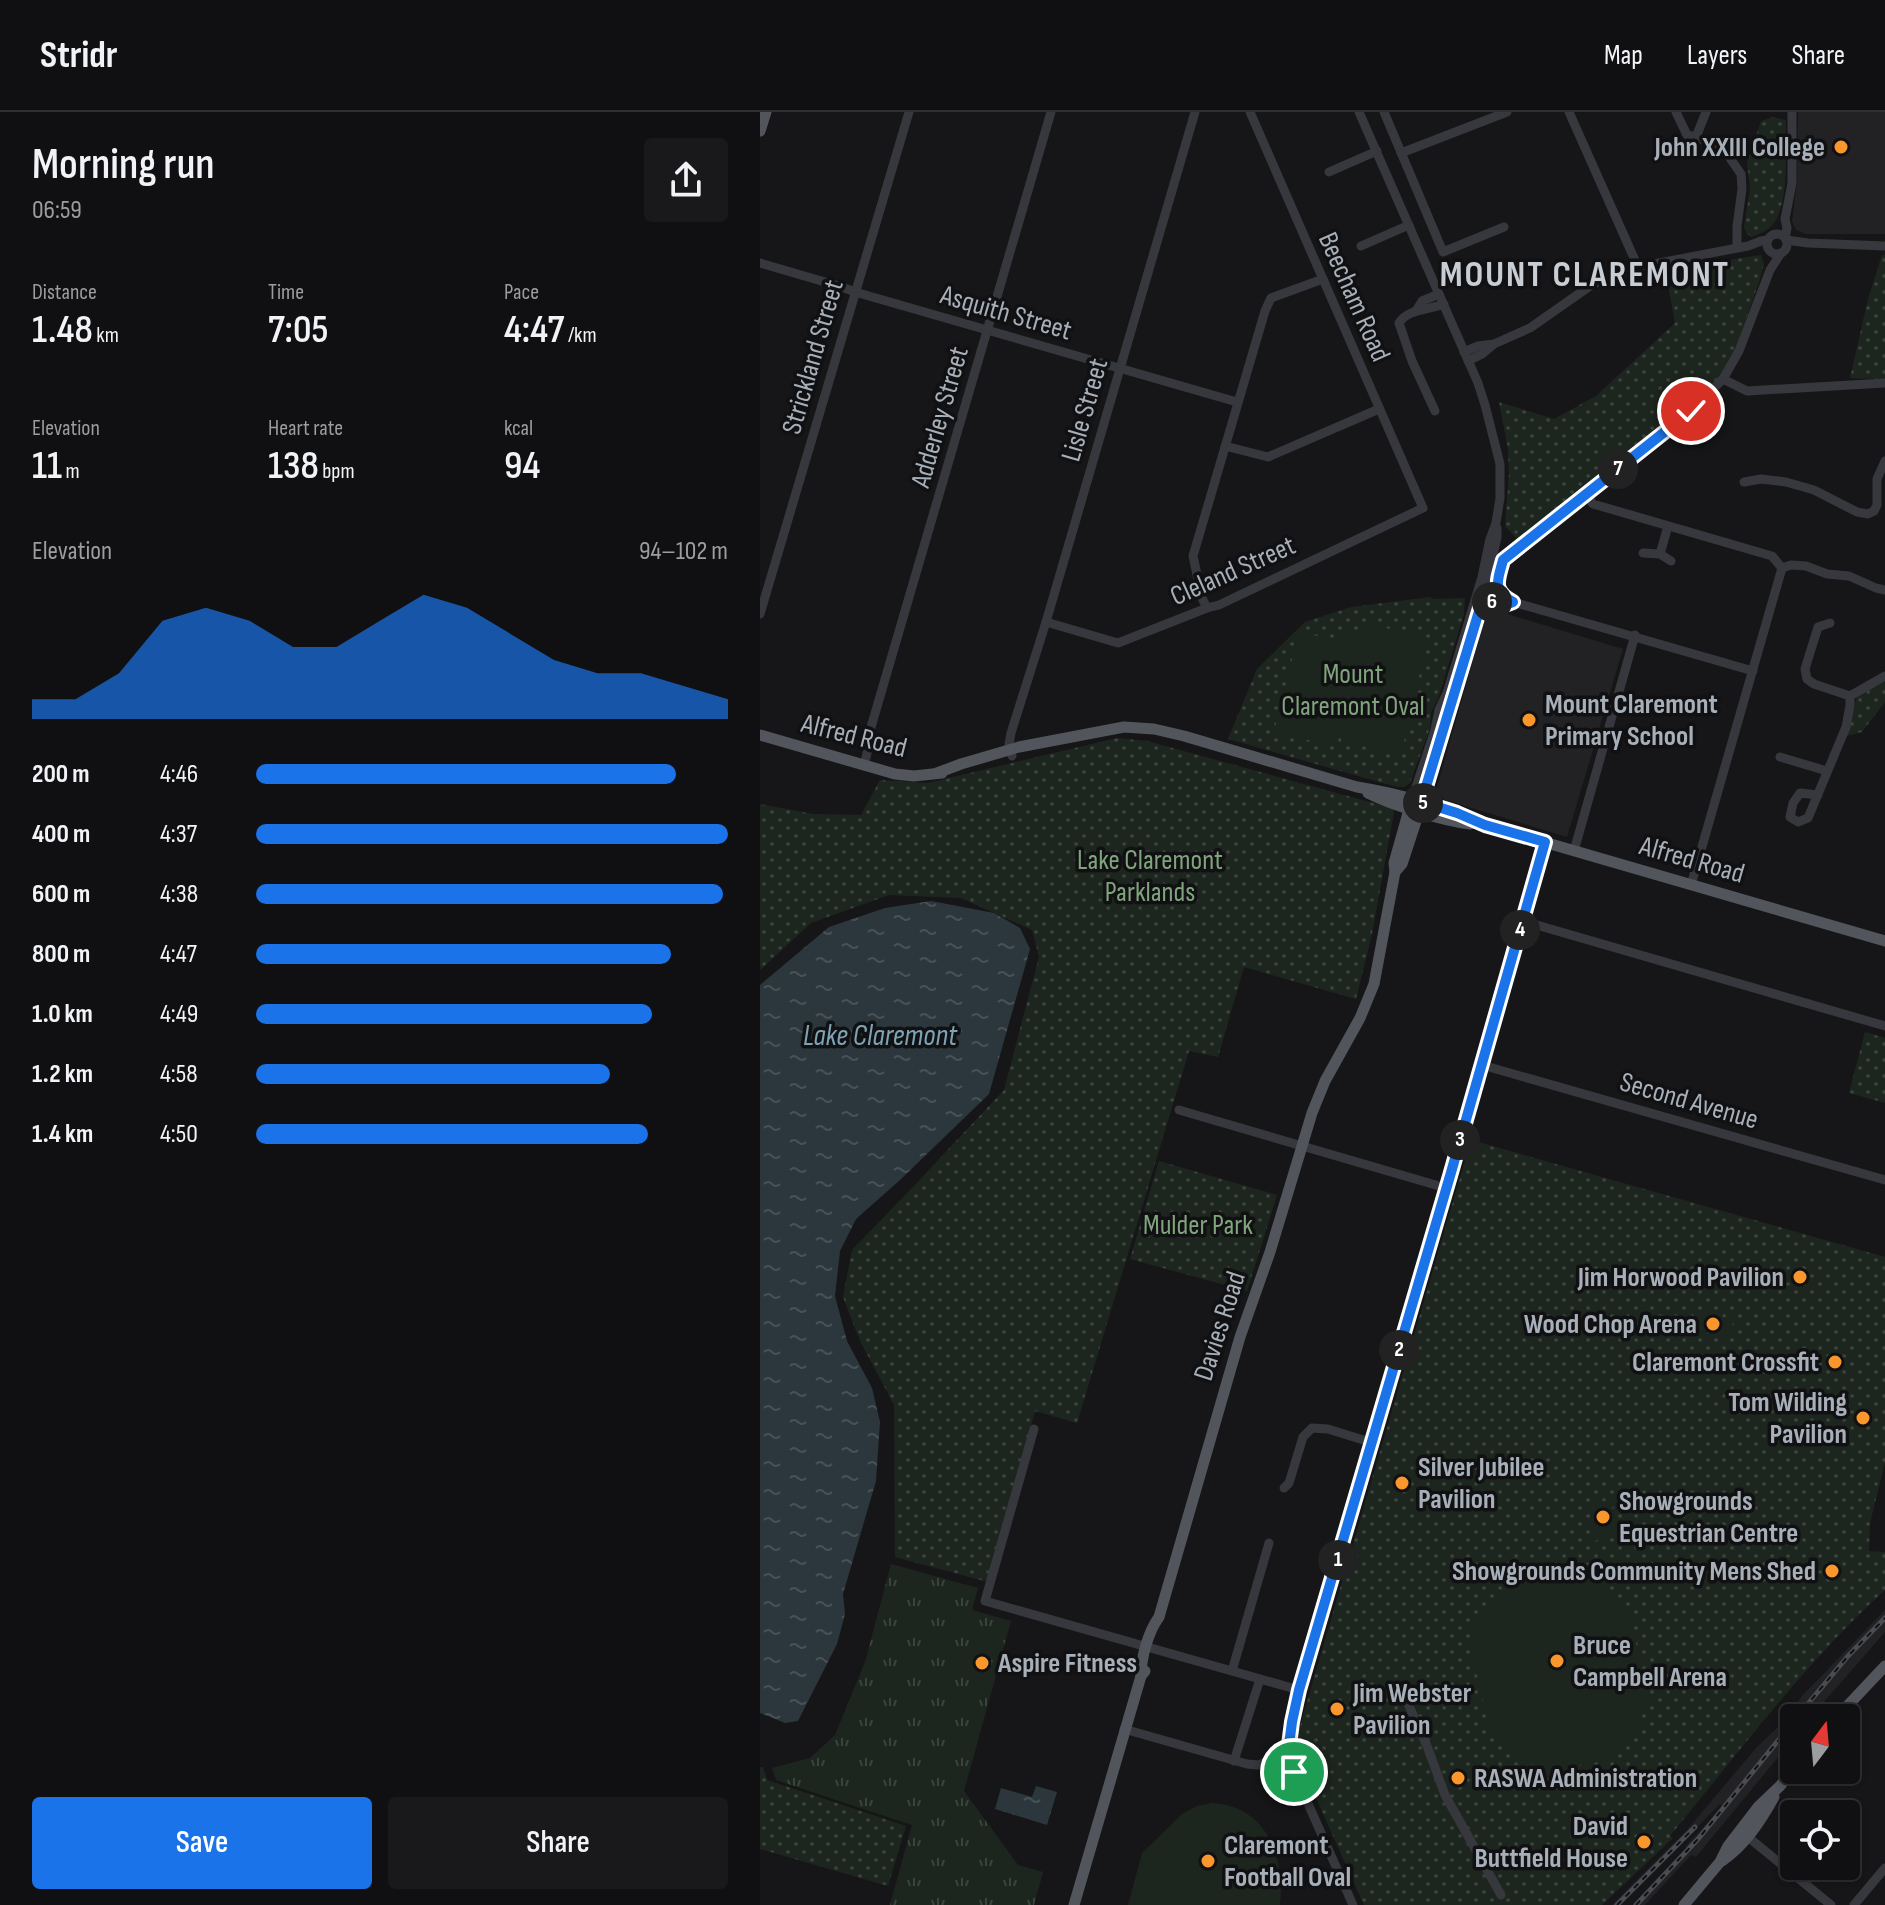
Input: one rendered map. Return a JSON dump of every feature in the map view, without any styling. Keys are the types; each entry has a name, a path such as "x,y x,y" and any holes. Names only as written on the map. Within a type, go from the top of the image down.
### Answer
{"main road":[{"path":"760,131 766,112"},
{"name":"Alfred Road","path":"760,735 860,765 914,776 1124,727 1154,729 1357,787 1385,792 1455,822 1485,825 1885,941"},
{"name":"Davies Road","path":"1074,1905 1124,1729 1146,1669 1150,1647 1160,1626 1159,1617 1240,1337 1302,1146 1322,1089 1360,1018 1374,984 1395,872 1402,864 1416,805"},
{"path":"1849,1704 1885,1666"},
{"path":"1720,1862 1748,1837 1780,1786"},
{"path":"1684,1905 1720,1862 1728,1846 1758,1807 1780,1786"}],"street":[{"name":"Strickland Street","path":"760,614 909,112"},
{"name":"Adderley Street","path":"860,765 870,740 869,734 1051,112"},
{"name":"Lisle Street","path":"1015,752 1011,733 1195,112"},
{"name":"Beecham Road","path":"1250,112 1419,499"},
{"path":"1359,112 1466,356 1485,405 1500,464 1496,547 1476,612 1439,710 1416,805"},
{"path":"1384,112 1443,252 1504,227"},
{"path":"1401,153 1507,112"},
{"path":"1569,112 1638,267"},
{"path":"1676,112 1691,136 1723,148 1741,174 1737,247"},
{"path":"1691,136 1706,112"},
{"path":"1753,671 1513,602 1500,593 1498,587 1503,560 1691,411 1723,379 1739,351 1770,270 1784,245 1792,183 1792,112"},
{"path":"1329,172 1377,151"},
{"path":"1770,270 1770,244 1785,219"},
{"path":"1361,246 1409,225"},
{"path":"1466,356 1478,346 1494,344 1540,322 1590,286 1638,267 1737,247 1770,244 1779,235 1784,245"},
{"path":"1770,244 1775,254 1784,245 1808,243 1885,246"},
{"name":"Asquith Street","path":"760,266 1237,402"},
{"path":"1207,608 1193,556 1265,311 1271,298 1323,279"},
{"path":"1435,411 1399,326 1402,318 1416,311 1428,310 1442,299"},
{"path":"1723,379 1747,391 1885,383"},
{"path":"1225,446 1268,457 1379,409"},
{"path":"1744,482 1761,479 1786,482 1814,490 1857,512 1868,514 1877,505 1877,479 1885,461"},
{"path":"1586,495 1593,504 1772,556 1782,568"},
{"name":"Cleland Street","path":"1046,622 1118,643 1219,605 1423,508 1419,499"},
{"path":"1660,554 1668,526"},
{"path":"1643,553 1660,554 1671,561"},
{"path":"1782,568 1806,566 1827,574 1849,576 1885,590"},
{"path":"1691,885 1782,568"},
{"path":"1476,612 1488,602 1505,605 1513,602"},
{"path":"1830,623 1818,627 1805,669 1807,679 1850,696 1885,676"},
{"path":"1574,851 1635,635"},
{"path":"1818,795 1846,727 1850,696"},
{"path":"1780,757 1827,771"},
{"path":"1353,1905 1294,1772 1289,1745 1292,1722 1545,842"},
{"path":"1523,921 1885,1026"},
{"name":"Second Avenue","path":"1482,1065 1885,1180"},
{"path":"1179,1110 1446,1188"},
{"path":"1284,1488 1289,1483 1303,1437 1312,1428 1328,1429 1373,1443"},
{"path":"1034,1429 985,1601 1299,1690"},
{"path":"1232,1671 1269,1543"},
{"path":"1234,1761 1260,1679"},
{"path":"1405,1697 1445,1795 1501,1895"},
{"path":"1124,1729 1234,1761 1258,1765 1269,1761 1292,1762"},
{"path":"1748,1837 1831,1905"},
{"path":"1854,1905 1885,1868"}],"shaded area":[{"name":"John XXIII College","path":"1798,112 1885,112 1885,234 1806,234 1796,230 1792,221 1797,182"},
{"name":"Mount Claremont Primary School","path":"1494,610 1623,649 1567,837 1445,800 1436,790 1486,615"},
{"path":"1885,1610 1885,1632 1822,1704 1796,1704"},
{"path":"1780,1725 1780,1755 1696,1857 1691,1855 1645,1905 1634,1905 1687,1849 1685,1847 1722,1807 1720,1804 1619,1905 1612,1905 1686,1831 1756,1748"}],"green space":[{"path":"1773,117 1786,120 1786,173 1782,201 1772,225 1752,237 1744,227 1750,189 1747,162 1761,121"},
{"path":"1761,255 1764,264 1759,282 1728,371 1517,539 1505,526 1508,449 1499,402 1554,419 1596,396 1675,323 1668,285 1679,283 1681,273 1709,263"},
{"path":"1882,255 1885,255 1885,379 1850,378 1868,299"},
{"name":"Mount Claremont Oval","path":"1431,597 1465,598 1464,614 1410,783 1399,787 1386,784 1228,739 1257,669 1305,622 1351,607"},
{"path":"1369,624 1428,638 1401,755 1341,741 1343,732 1337,730 1333,746 1274,732 1299,632 1331,639 1349,632 1366,634"},
{"path":"1885,682 1885,702 1862,732 1847,736 1857,696"},
{"name":"Lake Claremont Parklands","path":"1117,738 1147,741 1388,807 1394,812 1372,934 1356,999 1244,967 1218,1057 1189,1051 1077,1423 1035,1411 988,1582 895,1557 894,1405 860,1341 843,1297 852,1250 1004,1090 1039,957 1032,930 961,898 889,895 811,923 760,970 760,804 813,814 861,815 880,780 928,783"},
{"path":"1865,1032 1885,1038 1885,1103 1849,1093"},
{"path":"1471,1140 1885,1257 1885,1462 1870,1523 1869,1551 1885,1552 1885,1590 1827,1647 1773,1709 1670,1836 1673,1838 1602,1905 1364,1905 1298,1758 1297,1736"},
{"name":"Mulder Park","path":"1159,1161 1277,1195 1247,1291 1130,1259"},
{"name":"Wood Chop Arena","path":"1698,1310 1734,1320 1728,1339 1693,1329"},
{"name":"Showgrounds Equestrian Centre","path":"1611,1501 1619,1533 1589,1543 1592,1502"},
{"path":"891,1564 978,1588 972,1610 1011,1621 964,1791 1018,1865 1043,1872 1034,1905 890,1905 912,1825 776,1780 772,1768 810,1758 835,1735 865,1662"},
{"name":"Bruce Campbell Arena","path":"1557,1572 1579,1573 1608,1587 1629,1614 1644,1675 1646,1704 1636,1730 1624,1746 1605,1758 1577,1766 1548,1769 1529,1764 1510,1752 1495,1736 1487,1719 1471,1647 1474,1626 1488,1602 1511,1584"},
{"path":"760,1767 763,1767 767,1780 906,1826 888,1886 760,1849"},
{"name":"Claremont Football Oval","path":"1212,1803 1247,1813 1268,1837 1279,1869 1280,1905 1128,1905 1142,1853 1182,1814"}],"water":[{"name":"Lake Claremont","path":"931,901 994,913 1020,928 1030,949 989,1094 856,1219 840,1251 835,1296 847,1341 872,1388 880,1422 876,1481 843,1594 845,1614 837,1644 798,1721 785,1723 760,1713 760,985 829,927 885,908"},
{"path":"1036,1786 1057,1792 1047,1825 995,1809 1001,1788 1032,1797"}],"railway":[{"path":"1808,1704 1885,1618"},
{"path":"1636,1905 1699,1838 1780,1738"},
{"path":"1617,1905 1695,1827"}],"place":[{"name":"John XXIII College","path":"1841,147"},
{"name":"Mount Claremont Primary School","path":"1529,720"},
{"name":"Jim Horwood Pavilion","path":"1800,1277"},
{"name":"Wood Chop Arena","path":"1713,1324"},
{"name":"Claremont Crossfit","path":"1835,1362"},
{"name":"Tom Wilding Pavilion","path":"1863,1418"},
{"name":"Silver Jubilee Pavilion","path":"1402,1483"},
{"name":"Showgrounds Equestrian Centre","path":"1603,1517"},
{"name":"Showgrounds Community Mens Shed","path":"1832,1571"},
{"name":"Bruce Campbell Arena","path":"1557,1661"},
{"name":"Aspire Fitness","path":"982,1663"},
{"name":"Jim Webster Pavilion","path":"1337,1709"},
{"name":"RASWA Administration","path":"1458,1778"},
{"name":"David Buttfield House","path":"1644,1842"},
{"name":"Claremont Football Oval","path":"1208,1861"}],"district":[{"name":"MOUNT CLAREMONT","path":"1585,275"}],"route":[{"path":"1294,1772 1289,1745 1299,1690 1545,842 1422,802 1425,790 1480,608 1488,602 1505,605 1513,602 1500,593 1497,583 1503,560 1691,411"}]}
